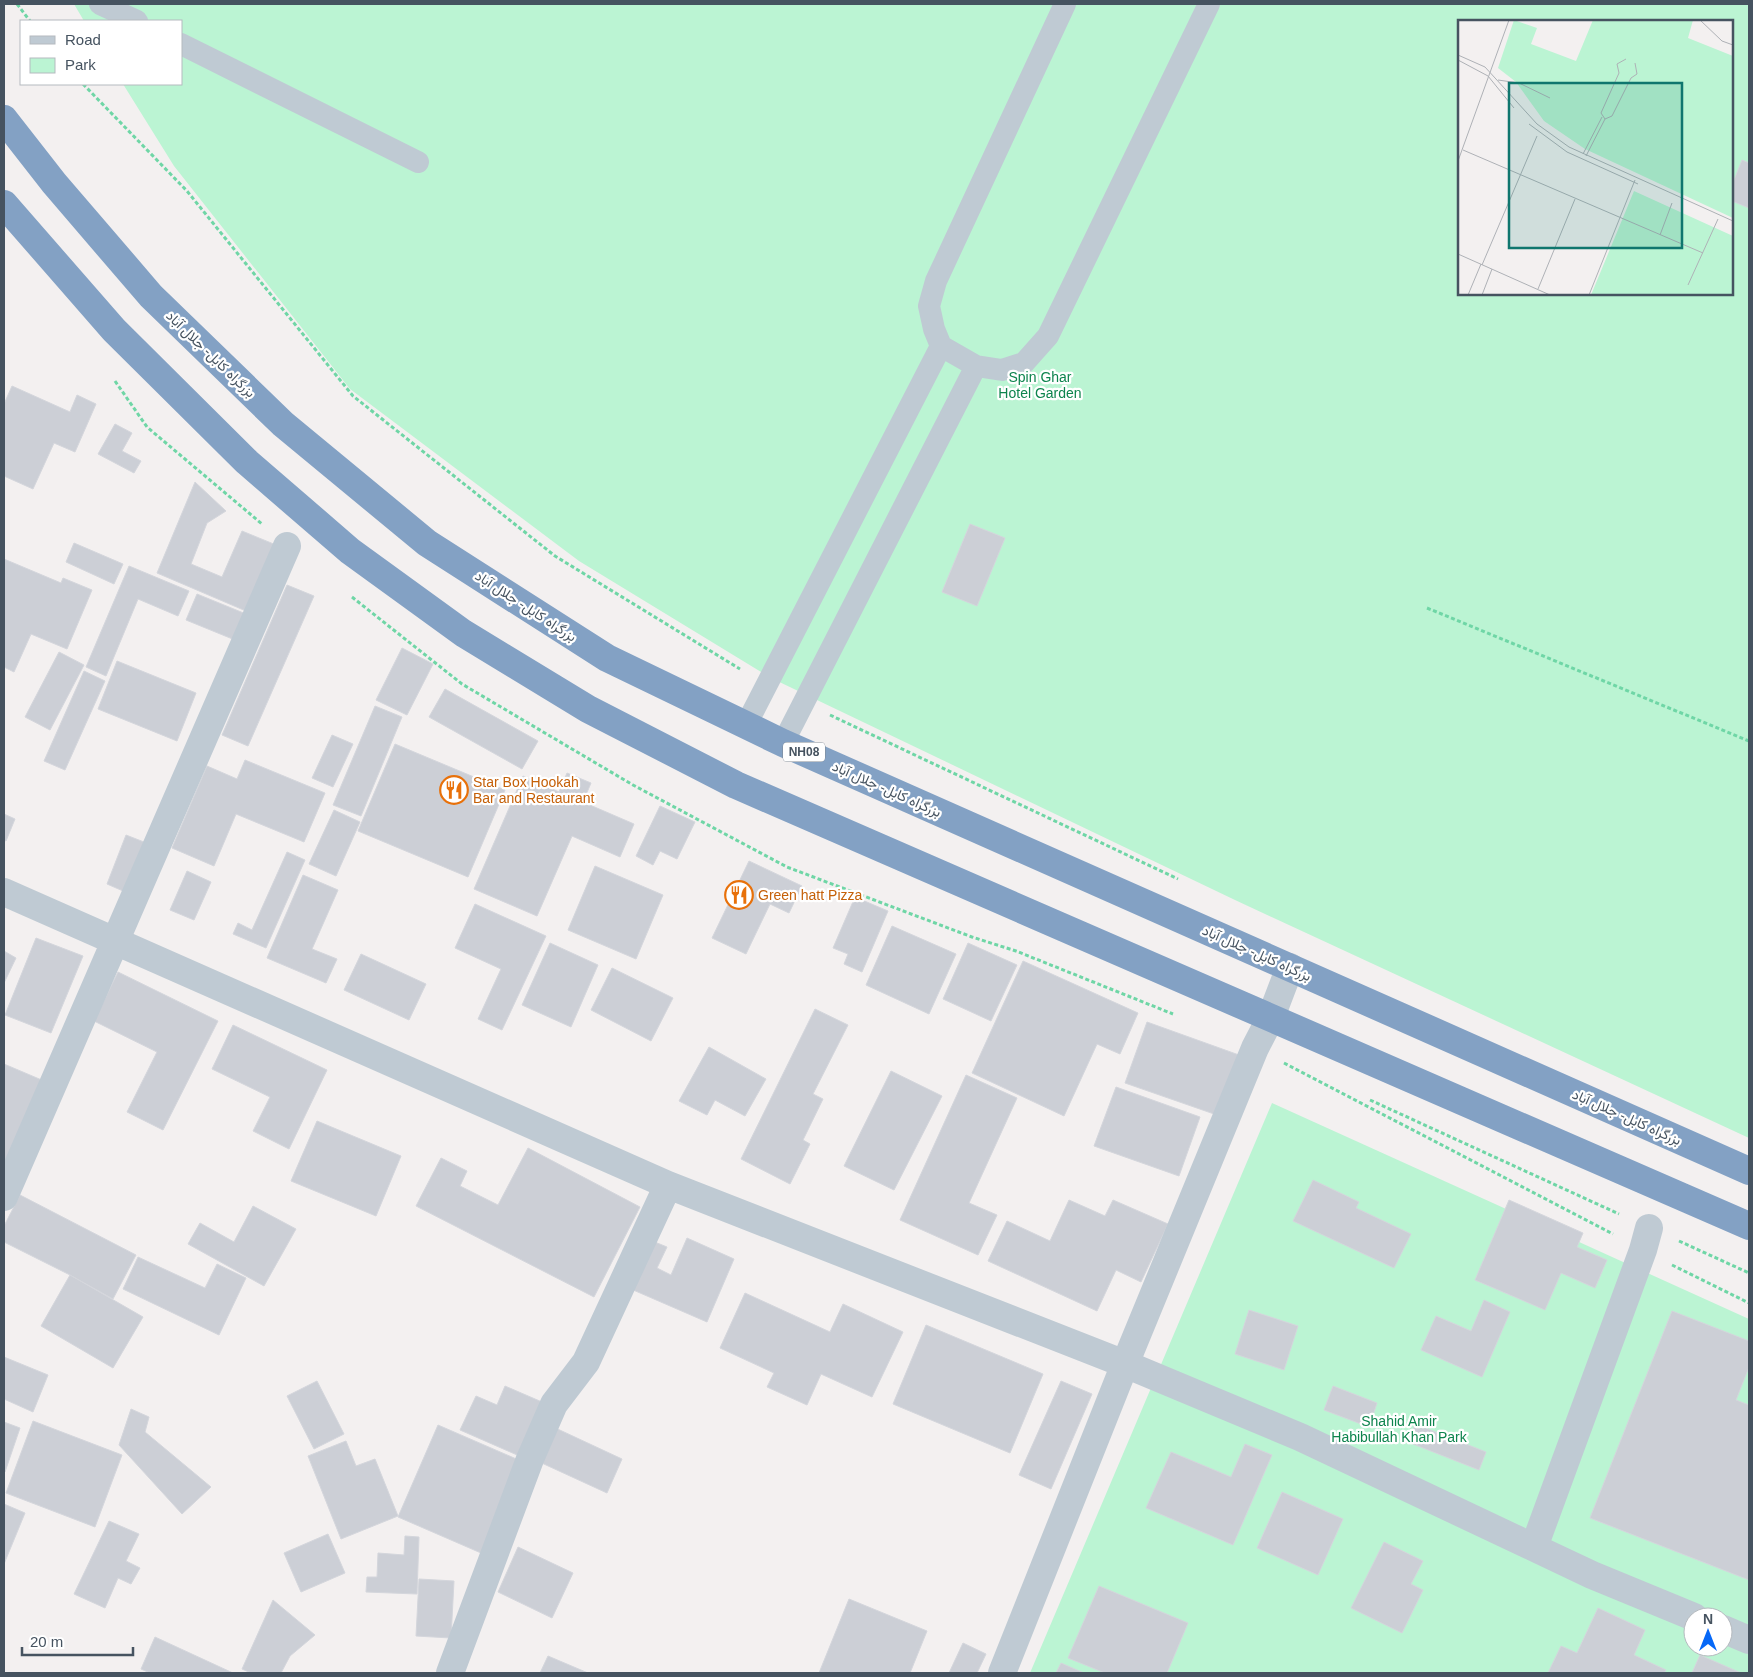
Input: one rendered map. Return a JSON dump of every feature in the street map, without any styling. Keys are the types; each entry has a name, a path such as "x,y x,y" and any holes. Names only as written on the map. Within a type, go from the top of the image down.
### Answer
{"highway":[{"name":"بزرگراه کابل- جلال آباد","path":"4,119 54,183 151,296 283,424 427,543 607,658 783,743 1749,1171"},
{"path":"4,204 114,330 247,462 350,551 463,633 588,708 736,785 1749,1226"}],"street":[{"path":"4,1197 287,546"},
{"path":"4,892 668,1186 1126,1364 1300,1437 1592,1575 1683,1612"},
{"path":"1002,1673 1126,1364 1255,1048 1271,1017 1290,967"},
{"path":"450,1673 530,1459 554,1404 586,1362 668,1186"},
{"path":"1534,1547 1643,1250 1649,1228"},
{"path":"1733,1633 1749,1640"}],"lane":[{"path":"100,4 134,20"},
{"path":"1065,4 936,281 929,306 934,329 941,346 976,366 1002,370 1024,364 1048,336 1209,4"},
{"path":"182,44 418,162"},
{"path":"746,725 941,346"},
{"path":"783,743 976,366"}],"path":[{"path":"17,4 29,20"},
{"path":"84,85 187,191 352,396 555,556 766,684"},
{"path":"1427,608 1749,741"},
{"path":"803,702 1183,881"},
{"path":"1255,1048 1345,1089"},
{"path":"1363,1097 1749,1273"}],"green space":[{"name":"Spin Ghar Hotel Garden","path":"74,4 1749,4 1749,1138 1235,900 771,678 579,561 350,389 174,166 124,85 182,85 182,20 83,20"},
{"name":"Shahid Amir Habibullah Khan Park","path":"1272,1103 1749,1319 1749,1673 1030,1673"}],"building":[{"path":"1742,160 1749,163 1749,208 1733,201 1733,182"},
{"path":"12,386 70,412 77,395 96,404 75,452 54,443 33,489 4,476 4,404"},
{"path":"115,424 132,433 122,451 141,461 134,473 98,454"},
{"path":"195,482 226,511 207,523 191,564 222,577 242,531 281,547 253,614 157,573"},
{"path":"970,524 1005,538 977,606 942,592"},
{"path":"74,543 123,564 114,584 66,562"},
{"path":"4,559 61,583 63,578 92,590 67,649 31,634 14,672 4,667"},
{"path":"129,566 189,591 178,616 138,599 106,676 86,667"},
{"path":"287,585 314,596 248,746 222,735"},
{"path":"197,594 246,614 235,640 186,620"},
{"path":"402,648 433,664 407,715 376,700"},
{"path":"59,652 84,665 50,730 25,717"},
{"path":"117,661 196,693 177,741 98,709"},
{"path":"84,671 105,681 65,770 44,761"},
{"path":"445,689 538,741 522,769 429,717"},
{"path":"375,706 402,717 361,816 333,805"},
{"path":"332,735 353,744 333,787 312,778"},
{"path":"395,744 505,790 468,877 358,831"},
{"path":"245,760 325,793 304,842 236,814 214,866 172,848 207,766 237,779"},
{"path":"567,773 591,783 583,802 634,824 620,857 572,836 537,916 474,889 523,776 559,792"},
{"path":"660,806 695,822 677,859 660,851 653,865 636,856"},
{"path":"334,810 360,822 336,876 309,864"},
{"path":"4,814 15,819 6,841 4,840"},
{"path":"126,835 149,844 130,894 107,884"},
{"path":"287,852 305,860 266,948 233,934 238,923 252,930"},
{"path":"749,861 802,886 789,913 770,904 746,954 712,938"},
{"path":"595,866 663,895 636,959 568,930"},
{"path":"187,871 211,882 194,920 170,910"},
{"path":"303,875 338,890 312,949 337,959 326,983 267,958"},
{"path":"855,897 888,911 862,972 844,964 848,954 833,948"},
{"path":"475,904 546,936 502,1030 478,1019 501,969 455,948"},
{"path":"892,926 956,954 929,1014 866,985"},
{"path":"36,938 83,956 51,1033 5,1015"},
{"path":"550,943 598,965 571,1027 522,1005"},
{"path":"968,943 1017,965 991,1021 943,999"},
{"path":"4,951 16,958 4,983"},
{"path":"361,954 426,984 409,1020 344,990"},
{"path":"1023,961 1138,1013 1120,1054 1097,1044 1064,1116 972,1073"},
{"path":"612,968 673,998 651,1041 591,1010"},
{"path":"118,972 218,1021 163,1130 127,1112 157,1052 94,1021"},
{"path":"815,1009 848,1025 813,1094 823,1099 803,1140 810,1144 790,1184 741,1159"},
{"path":"1147,1022 1239,1055 1217,1115 1125,1083"},
{"path":"233,1025 327,1070 289,1149 253,1131 270,1097 212,1069"},
{"path":"709,1047 766,1079 745,1116 715,1100 707,1115 679,1101"},
{"path":"4,1064 44,1081 4,1172"},
{"path":"891,1071 942,1096 894,1190 844,1166"},
{"path":"966,1075 1017,1098 969,1203 997,1215 978,1255 900,1220"},
{"path":"1116,1087 1200,1117 1179,1176 1094,1146"},
{"path":"317,1121 401,1156 376,1216 291,1181"},
{"path":"528,1148 640,1207 594,1297 416,1206 441,1158 467,1171 460,1186 498,1205"},
{"path":"1313,1180 1359,1202 1356,1208 1411,1234 1394,1268 1293,1221"},
{"path":"20,1195 136,1255 113,1299 4,1242 4,1226"},
{"path":"1069,1200 1105,1216 1113,1200 1168,1224 1141,1282 1116,1270 1097,1311 988,1261 1007,1221 1050,1241"},
{"path":"1509,1200 1583,1233 1577,1247 1607,1260 1595,1288 1561,1273 1545,1310 1475,1280"},
{"path":"253,1206 296,1229 264,1286 188,1244 200,1223 234,1242"},
{"path":"645,1238 667,1247 657,1268 671,1275 687,1238 734,1259 707,1322 624,1286"},
{"path":"138,1257 205,1288 217,1264 246,1278 219,1335 123,1289"},
{"path":"70,1275 143,1317 113,1368 41,1326"},
{"path":"745,1293 830,1332 843,1304 903,1332 872,1397 821,1374 807,1405 767,1387 774,1373 720,1348"},
{"path":"1484,1300 1510,1312 1482,1377 1421,1350 1436,1316 1471,1331"},
{"path":"1249,1310 1298,1326 1284,1370 1235,1354"},
{"path":"1672,1311 1749,1341 1749,1367 1736,1400 1749,1405 1749,1580 1590,1518"},
{"path":"926,1325 1043,1374 1010,1453 893,1404"},
{"path":"4,1357 48,1375 33,1412 4,1399"},
{"path":"317,1381 344,1434 314,1449 287,1396"},
{"path":"1061,1381 1092,1394 1051,1489 1019,1475"},
{"path":"505,1386 549,1405 524,1458 460,1430 476,1396 497,1405"},
{"path":"1333,1386 1377,1403 1369,1427 1324,1410"},
{"path":"131,1409 149,1417 145,1432 211,1487 182,1514 119,1445"},
{"path":"33,1421 122,1455 95,1527 6,1493"},
{"path":"4,1422 20,1428 5,1472 4,1471"},
{"path":"1415,1424 1486,1452 1479,1470 1408,1442"},
{"path":"438,1425 521,1461 481,1553 398,1517"},
{"path":"549,1425 622,1459 607,1493 533,1459"},
{"path":"346,1441 356,1466 375,1459 398,1516 341,1539 308,1456"},
{"path":"1245,1444 1272,1455 1233,1545 1146,1508 1171,1452 1231,1477"},
{"path":"1282,1492 1343,1519 1318,1575 1257,1548"},
{"path":"4,1504 25,1513 4,1564"},
{"path":"109,1521 139,1534 126,1561 140,1568 131,1584 118,1578 105,1608 74,1594"},
{"path":"328,1534 345,1573 301,1592 284,1553"},
{"path":"405,1536 419,1537 417,1594 366,1592 367,1577 377,1577 378,1553 404,1555"},
{"path":"1384,1542 1423,1561 1411,1584 1423,1590 1402,1633 1351,1608"},
{"path":"518,1547 573,1573 552,1618 498,1592"},
{"path":"419,1579 454,1581 451,1638 416,1636"},
{"path":"1099,1586 1188,1623 1167,1673 1105,1673 1068,1658"},
{"path":"849,1599 927,1631 910,1673 819,1673"},
{"path":"273,1600 315,1635 290,1656 281,1673 251,1673 242,1669"},
{"path":"1598,1608 1645,1630 1634,1655 1666,1670 1664,1673 1548,1673 1561,1646 1577,1653"},
{"path":"155,1637 233,1673 150,1673 141,1669"},
{"path":"963,1643 986,1654 977,1673 949,1673"},
{"path":"548,1656 588,1673 540,1673"},
{"path":"1699,1657 1705,1657 1741,1673 1692,1673"},
{"path":"1061,1663 1084,1673 1056,1673"}],"place":[{"name":"Star Box Hookah Bar and Restaurant","path":"454,790"},
{"name":"Green hatt Pizza","path":"739,895"}]}
